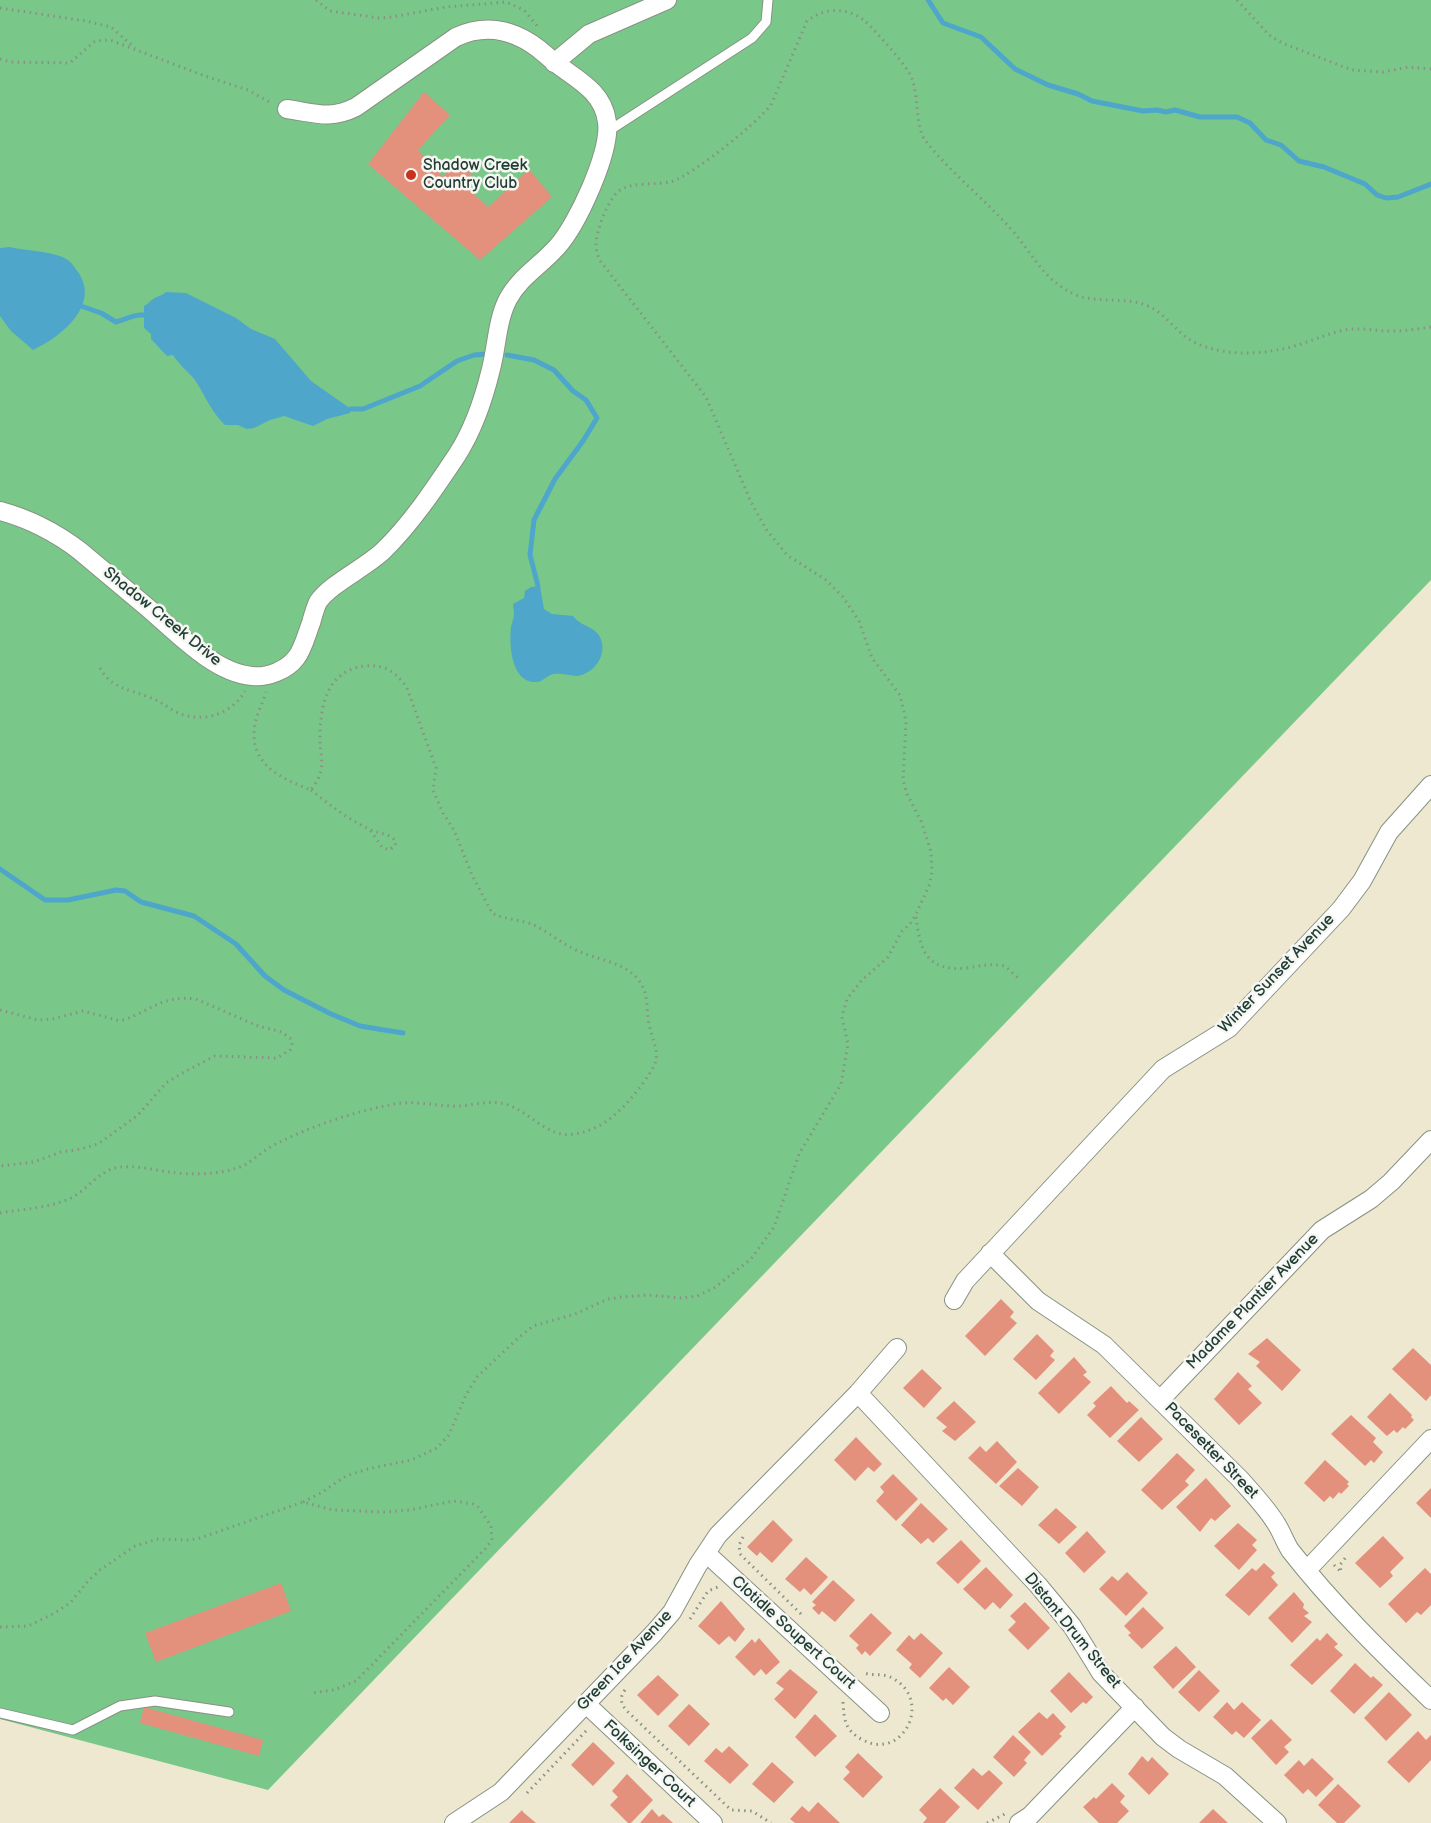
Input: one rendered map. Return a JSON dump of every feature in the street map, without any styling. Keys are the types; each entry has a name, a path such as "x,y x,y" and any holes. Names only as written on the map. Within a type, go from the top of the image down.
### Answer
{"street":[{"path":"548,57 589,34 667,0"},
{"name":"Shadow Creek Drive","path":"0,511 26,518 61,536 192,646 226,669 253,677 276,674 296,658 318,602 335,585 364,567 383,551 402,530 458,453 479,408 492,368 497,335 506,302 527,274 557,247 570,229 593,183 602,157 608,121 598,98 588,86 521,36 491,28 468,32 456,37 356,107 340,114 325,115 287,109"},
{"name":"Winter Sunset Avenue","path":"954,1300 965,1281 990,1253 1163,1069 1228,1028 1341,909 1362,881 1389,832 1431,785"},
{"name":"Madame Plantier Avenue","path":"1161,1399 1322,1230 1371,1199 1391,1182 1431,1140"},
{"name":"Pacesetter Street","path":"990,1253 1038,1301 1104,1345 1240,1479 1261,1502 1288,1547 1307,1570 1382,1653 1431,1700"},
{"name":"Green Ice Avenue","path":"454,1823 501,1792 654,1634 672,1612 718,1535 858,1393 897,1348"},
{"name":"Distant Drum Street","path":"858,1393 1038,1585 1072,1626 1101,1673 1163,1737 1225,1776 1277,1823"},
{"path":"1307,1570 1431,1439"},
{"name":"Clotidle Soupert Court","path":"706,1553 880,1713"},
{"name":"Folksinger Court","path":"586,1704 713,1823"},
{"path":"1013,1817 1029,1816 1135,1707"}],"lane":[{"path":"607,133 752,38 766,22 768,0"},
{"path":"0,1713 73,1730 120,1706 155,1701 229,1712"}],"path":[{"path":"316,0 330,11 379,18 446,7 506,2 524,10 531,17 548,43 548,57"},
{"path":"1237,0 1269,35 1282,43 1352,70 1383,72 1408,67 1431,69"},
{"path":"0,8 111,27 137,50"},
{"path":"0,1627 28,1626 55,1613 71,1602 100,1570 135,1546 158,1539 200,1538 303,1502 346,1476 368,1468 411,1460 436,1448 449,1436 465,1397 477,1377 533,1326 575,1314 608,1299 622,1296 648,1295 682,1298 697,1296 714,1288 751,1259 774,1227 800,1154 841,1084 848,1044 842,1017 847,999 862,980 888,957 902,931 915,916 929,886 932,861 926,835 903,780 906,721 902,699 872,658 859,621 843,597 826,580 787,555 766,529 706,397 601,262 596,244 612,197 625,187 658,185 676,180 725,146 764,114 771,105 807,21 814,15 824,12 847,11 858,15 865,21 909,72 916,94 920,131 924,139 966,186 1011,228 1041,269 1064,288 1090,299 1145,304 1162,316 1185,338 1228,353 1271,350 1299,345 1345,330 1364,328 1389,331 1431,327"},
{"path":"0,59 11,62 70,63 91,44 101,39 248,90 287,109"},
{"path":"0,1214 66,1200 80,1193 104,1173 116,1168 137,1167 178,1173 234,1169 272,1146 298,1135 390,1104 405,1102 453,1106 496,1102 522,1111 552,1131 563,1135 575,1134 605,1123 613,1117 650,1073 656,1062 657,1047 650,1026 645,991 636,976 624,968 573,949 534,925 492,913 472,875 454,830 437,800 433,790 436,768 432,756 407,688 392,671 378,666 358,667 345,673 327,692 321,724 321,769 311,790"},
{"path":"100,668 109,682 154,699 176,712 198,717 214,715 234,706 249,685"},
{"path":"265,687 255,724 256,748 265,763 278,776 311,790 345,816 370,830 391,836 396,842 395,846 389,850 384,849 370,830"},
{"path":"915,916 921,948 933,963 943,967 959,968 990,964 1005,966 1018,978"},
{"path":"0,1010 38,1020 83,1011 124,1020 169,998 185,997 205,1002 258,1026 282,1032 291,1039 292,1045 290,1050 277,1058 215,1056 171,1079 142,1110 98,1144 61,1152 34,1162 0,1166"},
{"path":"303,1502 333,1510 384,1512 459,1501 478,1507 487,1518 492,1533 492,1540 485,1549 356,1681 334,1690 311,1692"},
{"path":"749,1530 741,1539 740,1554 807,1620"},
{"path":"685,1625 708,1592 714,1587 726,1588"},
{"path":"840,1695 846,1725 856,1737 872,1744 880,1744 897,1739 905,1732 912,1716 908,1691 887,1675 868,1675 857,1669"},
{"path":"628,1688 621,1699 621,1704 731,1810 752,1811 771,1823"},
{"path":"522,1797 586,1731 596,1730"},
{"path":"987,1823 1013,1817"}],"green space":[{"path":"0,0 1431,0 1431,580 268,1790 0,1719"}],"water":[{"path":"10,247 49,253 64,258 74,266 84,284 85,296 75,318 55,337 33,350 11,331 0,316 0,248"},
{"path":"166,292 186,293 236,318 251,329 275,339 311,381 351,409 350,413 327,419 313,426 284,416 254,428 225,425 192,377 173,355 167,356 144,328 144,306"},
{"path":"540,586 544,609 552,614 573,616 594,630 600,637 602,649 599,660 583,675 554,674 537,682 528,681 517,670 511,653 513,604 524,598 525,591 531,587"}],"building":[{"name":"Shadow Creek Country Club","path":"424,92 450,115 418,150 443,177 450,168 463,167 471,173 470,182 466,187 488,207 529,169 552,197 480,260 368,164"},
{"path":"1001,1299 1014,1312 1010,1317 1017,1323 985,1356 965,1336"},
{"path":"1037,1334 1054,1351 1050,1356 1055,1360 1036,1380 1013,1359"},
{"path":"1267,1338 1301,1370 1282,1391 1256,1366 1260,1362 1248,1354"},
{"path":"1413,1348 1431,1365 1431,1395 1426,1401 1392,1369"},
{"path":"1074,1357 1087,1372 1083,1375 1091,1382 1059,1414 1038,1393"},
{"path":"922,1369 942,1388 924,1408 903,1388"},
{"path":"1238,1372 1252,1386 1248,1389 1262,1403 1239,1425 1214,1399"},
{"path":"1111,1386 1127,1403 1129,1401 1139,1410 1110,1438 1087,1415 1096,1406 1093,1403"},
{"path":"1390,1393 1412,1415 1414,1420 1405,1429 1403,1427 1397,1433 1394,1430 1387,1436 1367,1417"},
{"path":"954,1401 976,1422 955,1441 942,1431 947,1427 936,1418"},
{"path":"1351,1415 1376,1438 1373,1442 1383,1452 1374,1463 1371,1460 1365,1466 1331,1434"},
{"path":"1141,1417 1163,1439 1139,1462 1117,1441"},
{"path":"856,1437 882,1464 874,1472 868,1467 855,1481 834,1460"},
{"path":"997,1441 1017,1462 996,1484 968,1458 980,1446 986,1452"},
{"path":"1177,1453 1195,1470 1185,1481 1189,1485 1162,1510 1141,1490"},
{"path":"1325,1460 1349,1482 1347,1484 1349,1486 1341,1494 1339,1492 1333,1499 1330,1496 1324,1502 1304,1483"},
{"path":"1018,1468 1039,1487 1022,1506 999,1486"},
{"path":"893,1474 918,1499 896,1521 876,1501 884,1492 880,1487"},
{"path":"1206,1478 1231,1506 1215,1521 1211,1518 1200,1532 1176,1507"},
{"path":"1431,1488 1431,1518 1416,1503"},
{"path":"921,1503 948,1529 933,1543 928,1538 921,1544 901,1525"},
{"path":"1056,1508 1077,1527 1059,1544 1038,1525"},
{"path":"773,1520 793,1540 772,1563 760,1552 757,1556 747,1547"},
{"path":"1238,1523 1257,1540 1252,1545 1257,1550 1239,1570 1214,1546"},
{"path":"1087,1531 1106,1552 1084,1573 1065,1553"},
{"path":"1383,1536 1404,1558 1390,1572 1393,1576 1380,1588 1355,1563"},
{"path":"961,1540 981,1561 958,1584 936,1563"},
{"path":"806,1557 828,1577 811,1595 804,1588 800,1592 785,1579"},
{"path":"1264,1563 1275,1573 1271,1577 1278,1585 1249,1616 1225,1595 1252,1568 1256,1571"},
{"path":"986,1567 1013,1595 1000,1609 993,1602 985,1610 963,1589"},
{"path":"1425,1568 1431,1574 1431,1605 1421,1615 1417,1612 1406,1623 1388,1604"},
{"path":"1127,1572 1148,1593 1126,1616 1099,1589 1112,1576 1118,1581"},
{"path":"833,1580 855,1600 835,1622 822,1611 819,1615 812,1608 816,1605 812,1602"},
{"path":"281,1583 291,1611 156,1662 145,1633"},
{"path":"1294,1592 1304,1604 1303,1608 1309,1613 1304,1616 1312,1622 1292,1643 1268,1618"},
{"path":"721,1601 745,1629 735,1642 729,1636 719,1645 698,1626"},
{"path":"1025,1602 1050,1628 1028,1650 1008,1630 1016,1622 1010,1616"},
{"path":"1143,1607 1164,1628 1142,1649 1128,1635 1131,1633 1124,1626"},
{"path":"871,1613 892,1633 870,1656 865,1651 862,1655 856,1648 859,1645 849,1636"},
{"path":"921,1633 943,1653 920,1678 909,1668 912,1664 896,1650 909,1635 914,1640"},
{"path":"1327,1633 1338,1644 1334,1647 1343,1655 1312,1685 1290,1665 1317,1638 1320,1641"},
{"path":"759,1638 780,1662 766,1675 761,1669 754,1676 735,1657 752,1639 755,1643"},
{"path":"1176,1646 1196,1667 1173,1689 1153,1667"},
{"path":"1355,1663 1371,1678 1373,1676 1383,1685 1354,1714 1330,1691"},
{"path":"949,1667 970,1687 953,1705 946,1698 943,1701 929,1688"},
{"path":"790,1669 818,1692 795,1719 774,1699 784,1689 776,1683"},
{"path":"1199,1670 1220,1691 1199,1712 1178,1692"},
{"path":"1069,1672 1093,1697 1086,1704 1083,1702 1071,1713 1050,1691"},
{"path":"658,1675 679,1695 658,1716 637,1695"},
{"path":"1389,1692 1412,1715 1386,1741 1364,1718"},
{"path":"1227,1702 1234,1710 1242,1702 1261,1720 1244,1738 1236,1731 1232,1735 1213,1717"},
{"path":"689,1704 710,1724 689,1746 668,1726"},
{"path":"144,1707 263,1740 259,1756 140,1723"},
{"path":"1039,1712 1047,1719 1053,1713 1066,1727 1059,1734 1062,1736 1042,1756 1018,1732"},
{"path":"815,1714 837,1736 815,1757 795,1737"},
{"path":"1271,1719 1292,1740 1284,1747 1289,1752 1276,1765 1251,1738"},
{"path":"1418,1731 1426,1740 1431,1735 1431,1760 1409,1783 1387,1762"},
{"path":"1013,1735 1031,1752 1024,1760 1027,1763 1014,1777 993,1757"},
{"path":"593,1742 615,1763 593,1786 571,1765"},
{"path":"729,1746 749,1765 730,1784 704,1761 716,1748 722,1753"},
{"path":"858,1753 883,1777 863,1798 843,1779 850,1772 845,1767"},
{"path":"1142,1756 1148,1762 1152,1757 1169,1774 1149,1795 1128,1774"},
{"path":"1312,1758 1334,1779 1316,1797 1308,1789 1303,1794 1284,1775 1299,1760 1304,1766"},
{"path":"772,1762 794,1782 774,1803 752,1784"},
{"path":"973,1768 982,1776 989,1770 1003,1783 978,1810 954,1788"},
{"path":"627,1774 653,1800 631,1823 628,1823 610,1805 618,1797 612,1791"},
{"path":"1112,1783 1125,1796 1120,1802 1129,1811 1117,1823 1099,1823 1083,1807 1094,1797 1096,1799"},
{"path":"1338,1784 1361,1806 1344,1823 1337,1823 1318,1805"},
{"path":"940,1788 960,1807 945,1823 923,1823 927,1818 919,1810"},
{"path":"818,1802 840,1823 795,1823 790,1819 802,1806 809,1812"},
{"path":"652,1809 659,1817 663,1814 673,1823 640,1823"},
{"path":"1213,1809 1228,1823 1199,1823"},
{"path":"522,1810 523,1812 536,1823 509,1823"}],"waterway":[{"path":"928,0 943,23 981,37 1015,69 1048,85 1092,101 1143,111 1175,110 1200,117 1237,117 1250,123 1266,140 1281,145 1299,161 1324,167 1365,184 1377,195 1386,198 1398,197 1431,184"},
{"path":"81,306 101,313 116,322 143,315"},
{"path":"351,409 363,409 420,386 457,361 474,355 488,354"},
{"path":"507,355 534,360 554,370 573,391 586,400 597,418 555,479 534,520 530,555 538,586"},
{"path":"0,869 45,900 68,900 116,890 125,891 141,902 194,916 236,944 265,976 284,990 360,1026 403,1033"}],"place":[{"name":"Shadow Creek Country Club","path":"411,175"}]}
